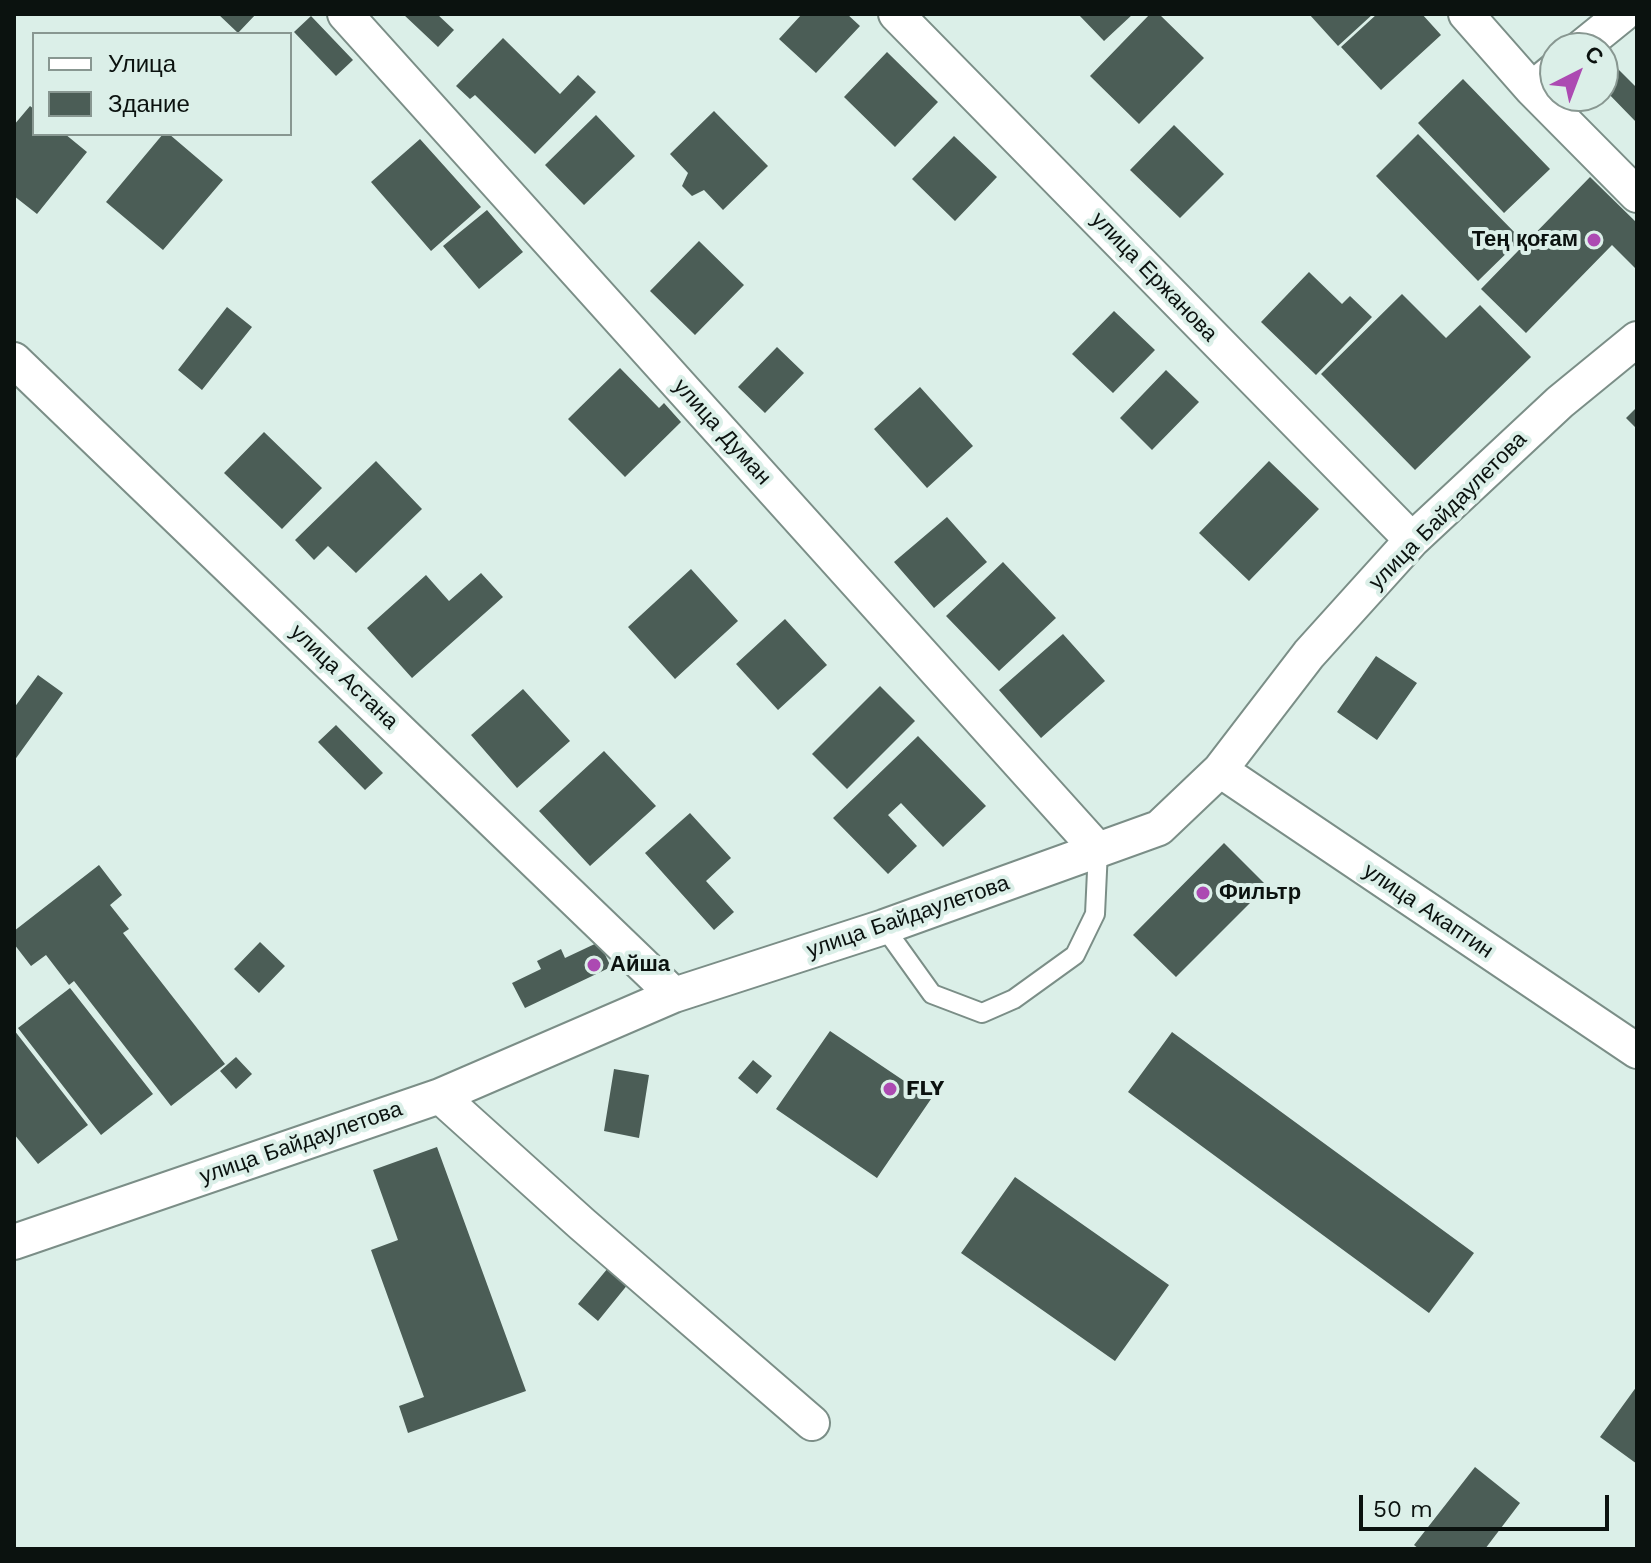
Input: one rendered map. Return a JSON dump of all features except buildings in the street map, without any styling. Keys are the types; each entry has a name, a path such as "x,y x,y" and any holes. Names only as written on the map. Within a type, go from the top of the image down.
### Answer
{"street":[{"name":"улица Думан","path":"345,14 1098,850"},
{"name":"улица Ержанова","path":"896,14 1412,540"},
{"path":"1466,14 1539,76"},
{"path":"1601,32 1623,14"},
{"path":"1570,112 1637,195"},
{"name":"улица Байдаулетова","path":"14,1242 440,1096 674,995 884,927 1159,828 1220,770 1309,654 1412,540 1560,402 1637,339"},
{"name":"улица Астана","path":"14,360 674,995"},
{"name":"улица Акаптин","path":"1220,770 1637,1051"},
{"path":"440,1096 812,1423"}],"lane":[{"path":"884,927 932,994 982,1013 1014,999 1075,955 1095,914 1098,850"}],"place":[{"name":"Тең қоғам","path":"1594,240"},
{"name":"Фильтр","path":"1203,893"},
{"name":"Айша","path":"594,965"},
{"name":"FLY","path":"890,1089"}]}
